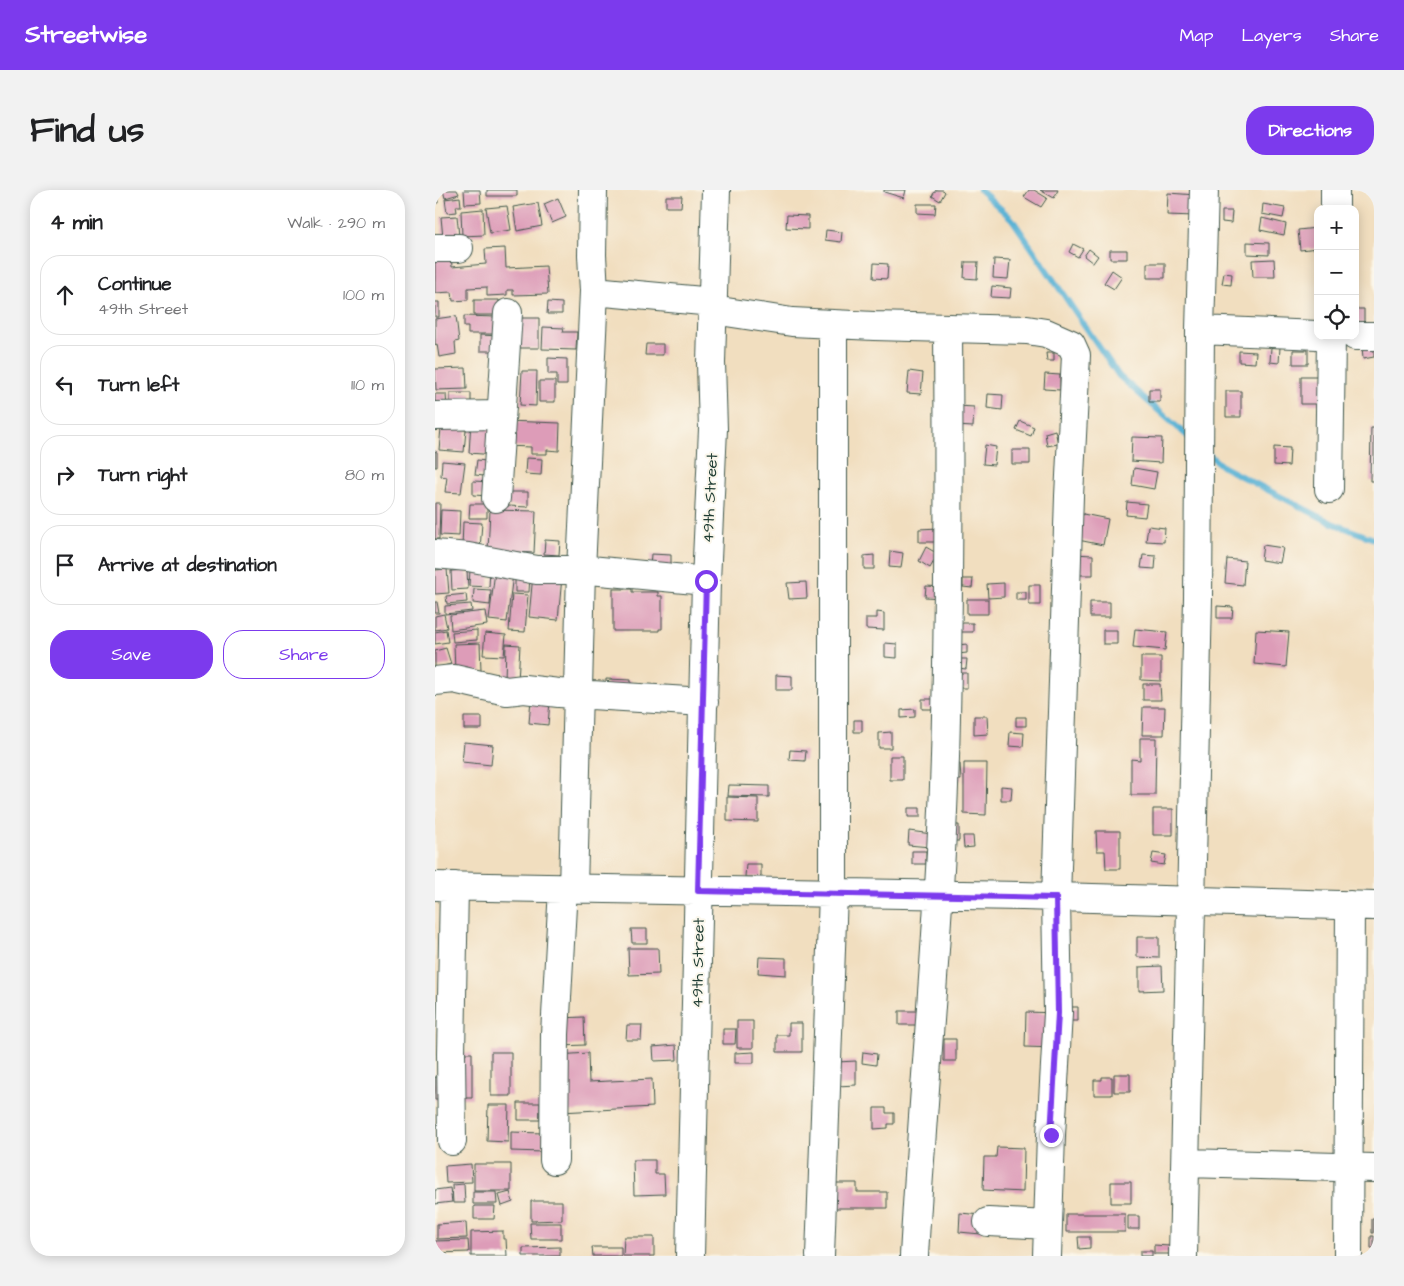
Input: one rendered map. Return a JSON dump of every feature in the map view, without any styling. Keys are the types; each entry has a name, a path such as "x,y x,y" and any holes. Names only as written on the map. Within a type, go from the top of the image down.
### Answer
{"street":[{"path":"554,1160 555,1034 568,888 578,694 581,570 594,291 593,190"},
{"name":"49th Street","path":"690,1256 706,581 713,429 711,363 716,190"},
{"path":"1183,1256 1192,901 1200,330 1204,190"},
{"path":"1335,190 1335,205"},
{"path":"594,291 713,306 792,322 1046,333 1071,344 1076,355 1069,496 1056,898 1058,1013 1047,1256"},
{"path":"496,498 508,313"},
{"path":"820,1256 833,893 833,324"},
{"path":"914,1256 945,759 948,588 948,328"},
{"path":"1200,330 1314,335"},
{"path":"1359,336 1374,336"},
{"path":"1329,489 1331,340"},
{"path":"435,416 501,414"},
{"path":"435,554 468,557 537,570 581,570 706,581"},
{"path":"435,681 454,679 507,692 524,689 704,702"},
{"path":"452,1141 451,1054 444,886 938,895 1362,906 1361,1168 1348,1256"},
{"path":"1186,1163 1361,1168"},
{"path":"988,1222 1048,1225"}],"building":[{"path":"435,190 437,190 438,203 435,203"},
{"path":"443,190 457,190 459,194 445,198"},
{"path":"464,190 480,190 481,203 465,204"},
{"path":"487,190 517,190 517,196 487,196"},
{"path":"884,190 906,190 904,198 884,192"},
{"path":"936,190 943,190 945,192 940,201 932,196"},
{"path":"1029,190 1034,190 1047,198 1041,207 1024,197"},
{"path":"1040,190 1058,190 1054,198"},
{"path":"1168,193 1196,195 1195,216 1167,215"},
{"path":"666,196 682,196 681,207 666,207"},
{"path":"460,197 461,206 456,206 457,212 447,213 445,199"},
{"path":"558,198 566,217 552,223 544,204"},
{"path":"538,203 542,226 517,231 513,207"},
{"path":"917,204 936,204 935,214 917,213"},
{"path":"1263,204 1285,208 1283,218 1262,214"},
{"path":"507,206 511,230 490,233 486,208"},
{"path":"483,209 484,235 462,236 461,211"},
{"path":"1222,211 1232,211 1231,223 1222,222"},
{"path":"787,215 808,216 808,229 786,228"},
{"path":"457,216 459,236 443,238 441,217"},
{"path":"1262,218 1286,224 1284,235 1260,230"},
{"path":"1314,228 1314,248 1300,250 1298,230"},
{"path":"826,230 842,232 841,242 825,240"},
{"path":"1247,242 1269,243 1269,255 1247,254"},
{"path":"1073,244 1083,249 1078,257 1069,252"},
{"path":"505,248 506,268 546,266 548,294 513,295 513,290 507,290 507,295 487,296 487,287 468,288 468,300 453,301 452,292 435,293 435,255 451,254 452,267 486,264 485,249"},
{"path":"1089,249 1098,256 1093,263 1084,256"},
{"path":"1110,250 1127,250 1127,259 1110,259"},
{"path":"994,259 1010,260 1008,279 993,278"},
{"path":"1274,259 1275,277 1253,277 1252,260"},
{"path":"965,262 978,262 977,279 964,278"},
{"path":"874,263 888,264 887,279 873,278"},
{"path":"1147,263 1165,263 1165,278 1147,278"},
{"path":"1112,270 1122,277 1114,289 1104,283"},
{"path":"1224,273 1232,274 1231,285 1222,284"},
{"path":"992,286 1011,288 1010,298 991,297"},
{"path":"474,300 499,300 499,315 474,315"},
{"path":"435,302 439,302 439,317 435,317"},
{"path":"548,302 562,303 562,314 547,314"},
{"path":"1359,309 1364,309 1364,324 1359,323"},
{"path":"456,316 459,341 455,342 456,354 439,357 437,344 435,345 435,319"},
{"path":"464,316 496,317 496,334 468,334 468,327 464,327"},
{"path":"515,318 539,318 539,348 510,348"},
{"path":"543,327 564,328 563,332 577,332 576,350 542,349"},
{"path":"480,335 500,336 500,351 480,351"},
{"path":"646,344 663,344 663,355 645,355"},
{"path":"1374,345 1374,357 1363,359 1362,347"},
{"path":"1271,347 1280,347 1279,363 1270,362"},
{"path":"1293,350 1308,350 1308,364 1293,364"},
{"path":"1239,351 1256,352 1255,363 1239,362"},
{"path":"1046,353 1054,353 1054,361 1047,361"},
{"path":"548,358 567,359 567,385 557,385 557,374 548,374"},
{"path":"466,368 467,389 436,390 435,369"},
{"path":"522,371 537,371 536,406 520,405"},
{"path":"909,371 923,373 921,394 907,393"},
{"path":"1045,374 1060,375 1060,390 1044,389"},
{"path":"1301,376 1328,376 1327,404 1301,404"},
{"path":"539,381 555,381 555,402 539,402"},
{"path":"1149,389 1160,389 1160,402 1149,402"},
{"path":"1226,391 1241,391 1241,417 1226,417"},
{"path":"450,393 471,393 471,409 450,409"},
{"path":"435,394 446,394 447,410 435,410"},
{"path":"988,394 1003,395 1002,410 987,408"},
{"path":"958,406 974,407 973,427 957,426"},
{"path":"471,421 497,423 495,455 469,453"},
{"path":"506,421 560,423 559,451 547,450 547,454 531,454 531,447 505,446"},
{"path":"1020,421 1034,427 1031,436 1016,430"},
{"path":"441,428 466,430 464,452 439,450"},
{"path":"1371,428 1374,428 1374,481 1370,481"},
{"path":"1055,430 1058,444 1047,446 1045,433"},
{"path":"1132,437 1162,438 1161,463 1131,461"},
{"path":"985,445 996,447 994,465 983,464"},
{"path":"1274,447 1290,448 1289,466 1274,465"},
{"path":"1012,450 1030,450 1030,464 1012,464"},
{"path":"435,451 437,452 437,467 435,467"},
{"path":"526,458 542,459 541,475 525,474"},
{"path":"477,460 495,462 493,477 475,475"},
{"path":"442,461 465,463 461,493 445,492 447,477 441,476"},
{"path":"1134,468 1157,472 1154,489 1132,485"},
{"path":"473,481 491,482 490,496 473,495"},
{"path":"509,492 528,492 528,507 508,506"},
{"path":"1127,502 1147,504 1145,517 1126,515"},
{"path":"435,503 440,503 439,539 435,539"},
{"path":"470,504 487,504 487,518 469,518"},
{"path":"441,510 460,511 459,536 440,535"},
{"path":"490,510 536,511 534,553 488,551"},
{"path":"1083,514 1108,519 1103,545 1078,540"},
{"path":"463,522 482,523 480,549 462,548"},
{"path":"1148,526 1165,528 1164,542 1146,541"},
{"path":"939,528 939,542 919,542 919,529"},
{"path":"545,540 560,541 559,555 544,554"},
{"path":"1263,545 1283,548 1280,563 1261,560"},
{"path":"926,547 938,554 930,568 919,561"},
{"path":"890,551 903,553 901,568 889,567"},
{"path":"651,554 671,555 671,568 650,567"},
{"path":"1074,554 1093,555 1093,575 1074,575"},
{"path":"874,555 874,569 864,569 864,556"},
{"path":"1143,555 1156,556 1155,569 1141,568"},
{"path":"1227,559 1245,561 1243,585 1225,583"},
{"path":"447,569 449,593 435,594 435,570"},
{"path":"470,569 490,569 489,587 469,586"},
{"path":"467,570 468,589 452,590 451,571"},
{"path":"495,571 513,574 507,622 489,620"},
{"path":"533,574 562,577 558,620 529,617"},
{"path":"515,575 530,576 529,592 515,592"},
{"path":"963,579 973,579 972,588 963,587"},
{"path":"806,582 807,598 789,599 787,583"},
{"path":"1004,583 1004,597 988,598 987,584"},
{"path":"1029,585 1040,585 1040,605 1029,605"},
{"path":"926,586 944,587 943,598 925,597"},
{"path":"474,589 491,590 490,605 473,603"},
{"path":"613,589 632,589 632,592 658,592 658,596 662,596 662,629 659,629 659,631 613,631"},
{"path":"1016,592 1026,592 1026,600 1016,600"},
{"path":"466,594 467,602 447,604 446,596"},
{"path":"512,594 528,595 525,632 509,631"},
{"path":"967,599 988,599 988,614 967,614"},
{"path":"435,602 437,602 439,613 435,613"},
{"path":"1090,602 1110,602 1110,617 1090,617"},
{"path":"471,604 472,611 445,614 445,606"},
{"path":"1217,606 1233,607 1232,618 1217,618"},
{"path":"485,611 487,625 451,630 450,615"},
{"path":"877,612 884,613 884,630 866,629 866,618 877,618"},
{"path":"444,614 447,628 435,630 435,616"},
{"path":"958,623 973,623 973,632 958,632"},
{"path":"1135,629 1167,632 1165,650 1133,647"},
{"path":"446,630 448,642 435,644 435,632"},
{"path":"477,630 477,640 453,642 452,632"},
{"path":"1103,630 1117,630 1117,644 1103,644"},
{"path":"1256,630 1289,632 1286,667 1254,664"},
{"path":"485,633 506,635 504,656 483,655"},
{"path":"480,643 481,671 455,672 454,644"},
{"path":"885,643 897,644 897,658 885,657"},
{"path":"506,644 520,645 518,682 505,681"},
{"path":"967,644 967,653 958,654 958,645"},
{"path":"446,648 451,664 435,668 435,651"},
{"path":"1141,657 1161,657 1161,681 1141,680"},
{"path":"958,659 967,659 966,669 958,668"},
{"path":"957,673 967,673 967,688 957,688"},
{"path":"776,675 792,676 792,690 776,690"},
{"path":"606,679 631,680 630,696 606,695"},
{"path":"1143,684 1160,684 1161,700 1143,700"},
{"path":"531,699 550,701 548,725 529,723"},
{"path":"922,699 934,699 934,709 922,709"},
{"path":"1143,707 1165,707 1164,735 1142,735"},
{"path":"915,709 915,717 901,718 901,710"},
{"path":"974,716 987,716 988,734 974,735"},
{"path":"464,717 482,717 482,729 464,729"},
{"path":"1016,717 1026,717 1026,726 1016,726"},
{"path":"854,720 862,720 862,732 854,732"},
{"path":"891,732 891,748 879,748 879,733"},
{"path":"1010,732 1024,733 1023,747 1009,746"},
{"path":"1140,738 1156,738 1155,795 1131,795 1131,759 1140,760"},
{"path":"464,742 493,745 491,765 462,762"},
{"path":"790,750 806,751 805,761 789,760"},
{"path":"890,756 903,756 903,780 890,780"},
{"path":"964,763 987,763 986,815 964,814"},
{"path":"950,764 960,764 961,780 951,780"},
{"path":"729,785 769,786 769,797 728,796"},
{"path":"1001,786 1012,787 1011,800 1001,800"},
{"path":"727,797 758,798 758,822 727,821"},
{"path":"908,808 920,808 920,817 908,817"},
{"path":"1153,809 1173,809 1173,835 1153,835"},
{"path":"952,825 959,825 959,841 952,841"},
{"path":"909,831 932,834 930,847 908,845"},
{"path":"1096,831 1120,831 1120,869 1106,869 1105,851 1097,851"},
{"path":"963,836 973,836 974,847 964,848"},
{"path":"912,851 926,851 926,864 912,864"},
{"path":"1153,853 1166,855 1164,865 1151,863"},
{"path":"746,864 761,864 761,877 745,877"},
{"path":"631,929 647,929 647,943 632,943"},
{"path":"1137,937 1159,937 1159,958 1137,957"},
{"path":"628,948 658,948 659,974 629,975"},
{"path":"759,957 786,958 786,975 758,973"},
{"path":"1162,966 1163,990 1139,991 1139,967"},
{"path":"1070,1007 1078,1007 1078,1021 1070,1021"},
{"path":"899,1011 919,1011 919,1025 899,1025"},
{"path":"1026,1012 1058,1013 1057,1048 1025,1047"},
{"path":"584,1017 585,1045 561,1046 560,1018"},
{"path":"737,1021 753,1021 753,1048 737,1048"},
{"path":"789,1023 802,1023 802,1052 777,1052 777,1035 789,1035"},
{"path":"627,1025 642,1025 641,1040 626,1040"},
{"path":"723,1029 736,1029 735,1044 723,1044"},
{"path":"944,1039 956,1039 956,1061 944,1061"},
{"path":"676,1045 677,1060 654,1061 653,1047"},
{"path":"491,1052 511,1052 511,1096 491,1096"},
{"path":"754,1052 754,1063 735,1063 735,1053"},
{"path":"863,1052 877,1054 876,1065 862,1063"},
{"path":"455,1053 472,1053 472,1098 455,1098"},
{"path":"588,1053 589,1082 652,1079 653,1107 561,1112 558,1055"},
{"path":"856,1061 856,1085 837,1086 837,1062"},
{"path":"1114,1074 1130,1074 1130,1092 1114,1092"},
{"path":"435,1077 445,1077 445,1100 435,1100"},
{"path":"1102,1077 1112,1077 1112,1095 1094,1095 1094,1080 1102,1080"},
{"path":"518,1103 540,1103 540,1120 518,1120"},
{"path":"488,1105 509,1105 508,1142 487,1141"},
{"path":"874,1108 886,1108 886,1113 894,1113 894,1124 888,1124 888,1128 874,1129"},
{"path":"511,1132 543,1133 543,1152 511,1151"},
{"path":"997,1147 1024,1148 1023,1192 983,1190 984,1157 996,1157"},
{"path":"633,1160 655,1160 655,1174 664,1174 665,1194 634,1195"},
{"path":"471,1164 472,1182 446,1183 445,1166"},
{"path":"474,1164 511,1164 511,1191 474,1191"},
{"path":"1111,1182 1131,1182 1131,1203 1111,1203"},
{"path":"835,1183 857,1183 857,1192 887,1192 887,1208 835,1208"},
{"path":"464,1184 465,1203 453,1203 452,1185"},
{"path":"450,1188 452,1202 435,1204 435,1190"},
{"path":"473,1192 496,1192 497,1204 473,1204"},
{"path":"510,1192 513,1202 502,1206 499,1195"},
{"path":"531,1201 562,1201 562,1220 531,1221"},
{"path":"474,1206 495,1206 494,1219 474,1219"},
{"path":"960,1213 982,1215 981,1234 959,1232"},
{"path":"1066,1214 1125,1214 1125,1232 1066,1232"},
{"path":"1128,1216 1139,1216 1139,1229 1128,1229"},
{"path":"1372,1219 1374,1219 1374,1233 1372,1233"},
{"path":"466,1222 467,1238 437,1239 437,1224"},
{"path":"530,1223 561,1223 561,1239 531,1239"},
{"path":"503,1231 503,1239 506,1239 507,1256 471,1256 471,1232"},
{"path":"1371,1236 1374,1236 1374,1248 1371,1248"},
{"path":"624,1237 654,1237 654,1256 623,1256"},
{"path":"1078,1237 1090,1237 1090,1248 1079,1249"},
{"path":"468,1240 469,1252 435,1253 435,1241"},
{"path":"1154,1245 1169,1246 1169,1254 1154,1254"},
{"path":"560,1247 560,1256 523,1256 523,1248"},
{"path":"592,1247 621,1247 621,1256 593,1256"},
{"path":"1140,1251 1152,1251 1152,1256 1140,1256"}],"waterway":[{"path":"980,190 1012,219 1119,376 1192,440"},
{"path":"1207,453 1223,467 1332,523 1374,539"}],"route":[{"path":"706,581 698,891 1056,898 1058,1013 1051,1135"}]}
